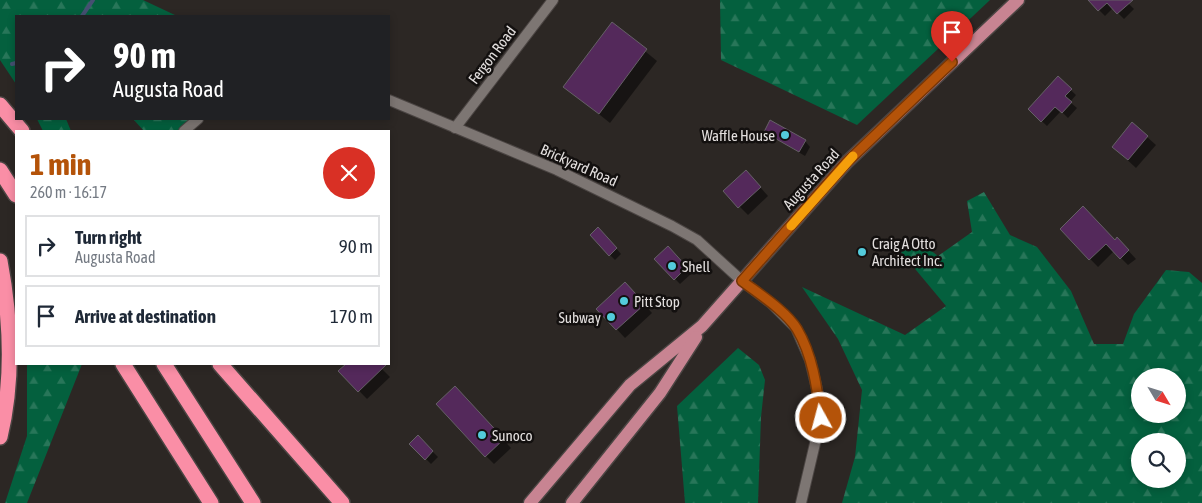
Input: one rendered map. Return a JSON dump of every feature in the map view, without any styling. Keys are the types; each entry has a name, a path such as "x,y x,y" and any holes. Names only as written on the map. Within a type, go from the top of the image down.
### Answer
{"highway":[{"path":"0,106 21,130"},
{"path":"0,106 15,130"},
{"path":"0,170 15,193"},
{"path":"0,261 9,314 8,400 0,437"},
{"path":"124,365 211,503"},
{"path":"165,365 253,503"},
{"path":"221,365 342,503"}],"main road":[{"name":"Augusta Road","path":"530,503 630,385 702,326 847,162 1018,0"},
{"name":"Augusta Road","path":"572,503 660,393 702,326"}],"street":[{"name":"Fergon Road","path":"455,128 553,0"},
{"name":"Brickyard Road","path":"390,100 557,170 672,226 697,240 742,281 771,303 796,328 810,360 817,389 821,418 800,503"},
{"path":"185,130 197,120"}],"green space":[{"path":"0,0 143,0 175,15 15,15 15,82 0,60"},
{"path":"720,0 990,0 857,125 721,60"},
{"path":"38,120 66,120 71,130 42,130"},
{"path":"134,120 197,120 185,130 143,130"},
{"path":"984,192 1010,235 1037,247 1071,291 1094,344 1123,344 1134,314 1166,270 1189,272 1202,283 1202,503 842,503 855,457 862,390 838,339 802,287 905,335 946,306 901,252 921,243 938,256 972,232 967,201"},
{"path":"738,348 759,365 765,380 761,417 758,503 685,503 677,406"},
{"path":"27,365 82,365 27,503 5,503 27,436"}],"building":[{"path":"1088,0 1133,0 1117,14 1107,3 1098,11"},
{"path":"612,22 647,49 599,114 563,87"},
{"path":"1058,76 1072,89 1065,96 1072,102 1062,113 1055,107 1041,122 1028,109"},
{"path":"770,120 806,140 799,152 764,132"},
{"path":"1132,122 1148,136 1128,160 1112,147"},
{"path":"746,170 761,187 738,208 723,191"},
{"path":"1083,206 1115,240 1117,237 1129,250 1120,259 1106,244 1089,260 1060,229"},
{"path":"598,227 617,248 609,256 590,235"},
{"path":"668,246 687,267 674,280 654,259"},
{"path":"625,282 645,304 616,330 596,309"},
{"path":"345,365 386,365 358,392 338,371"},
{"path":"455,386 504,439 485,457 436,404"},
{"path":"418,435 433,451 425,460 409,444"}],"waterway":[{"path":"83,15 93,0"}],"slow traffic":[{"path":"791,226 853,156"}],"place":[{"name":"Waffle House","path":"785,135"},
{"name":"Craig A Otto Architect Inc.","path":"862,252"},
{"name":"Shell","path":"672,266"},
{"name":"Pitt Stop","path":"624,301"},
{"name":"Subway","path":"611,317"},
{"name":"Sunoco","path":"482,435"}],"route":[{"path":"821,418 810,360 796,328 771,303 742,281 847,162 952,62"}]}
